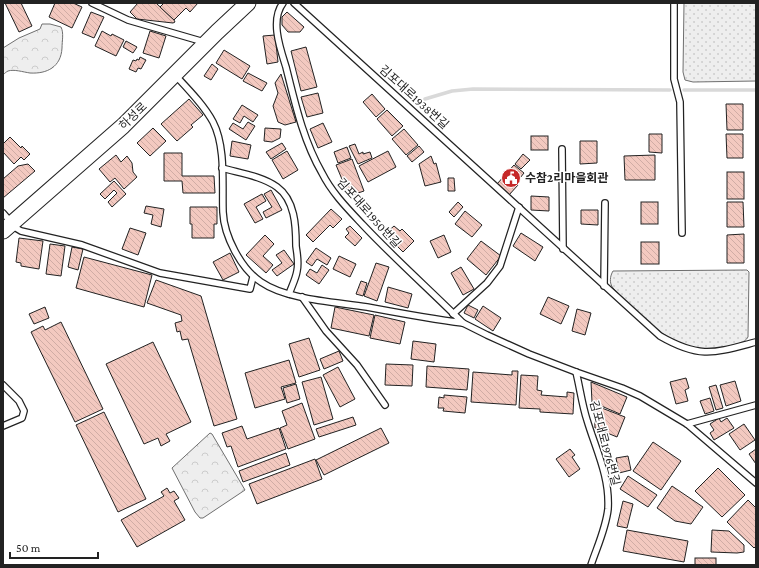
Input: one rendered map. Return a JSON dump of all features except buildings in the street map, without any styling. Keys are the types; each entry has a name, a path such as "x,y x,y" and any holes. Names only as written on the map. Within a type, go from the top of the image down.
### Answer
{"street":[{"name":"하성로","path":"6,222 173,73 204,42 239,3"},
{"name":"하성로","path":"204,42 248,3"}],"lane":[{"path":"92,3 128,20 204,42"},
{"name":"김포대로1950번길","path":"284,3 279,8 277,17 280,43 302,126 322,173 339,198 369,232 463,323 506,344 640,396 686,424 756,483"},
{"name":"김포대로1938번길","path":"294,3 660,336 680,346 711,353 756,342"},
{"path":"674,3 674,79 680,102 682,233"},
{"name":"김포대로1950번길","path":"173,73 202,105 213,122 220,150 223,212 226,231 245,268 262,283 273,289 302,297 463,323"},
{"path":"562,149 564,249"},
{"path":"222,168 269,183 277,187 288,200 295,221 298,259 297,272 289,294"},
{"path":"604,203 604,286"},
{"path":"453,314 487,283 500,266 519,207"},
{"path":"6,222 21,232 82,245 164,274 250,289 254,276"},
{"path":"302,297 326,331 357,365 385,405"},
{"name":"김포대로1976번길","path":"576,372 586,418 602,464 608,496 607,516 591,565"},
{"path":"3,385 19,401 24,411 22,418 3,426"},
{"path":"686,424 756,405"}],"green space":[{"path":"684,3 756,3 756,81 693,82 685,80 683,72"},
{"path":"42,24 50,24 61,27 62,29 63,37 61,55 56,65 47,71 42,72 30,73 10,70 3,75 3,48 19,38 40,29"},
{"path":"747,270 749,272 748,337 745,341 740,343 711,349 694,347 678,342 664,334 637,313 613,288 610,282 613,271"},
{"path":"210,433 245,490 203,518 200,518 195,512 172,468"}],"waterway":[{"path":"425,99 452,91 473,89 670,90"},
{"path":"684,90 756,90"}],"place":[{"name":"수참2리마을회관","path":"511,178"}]}
